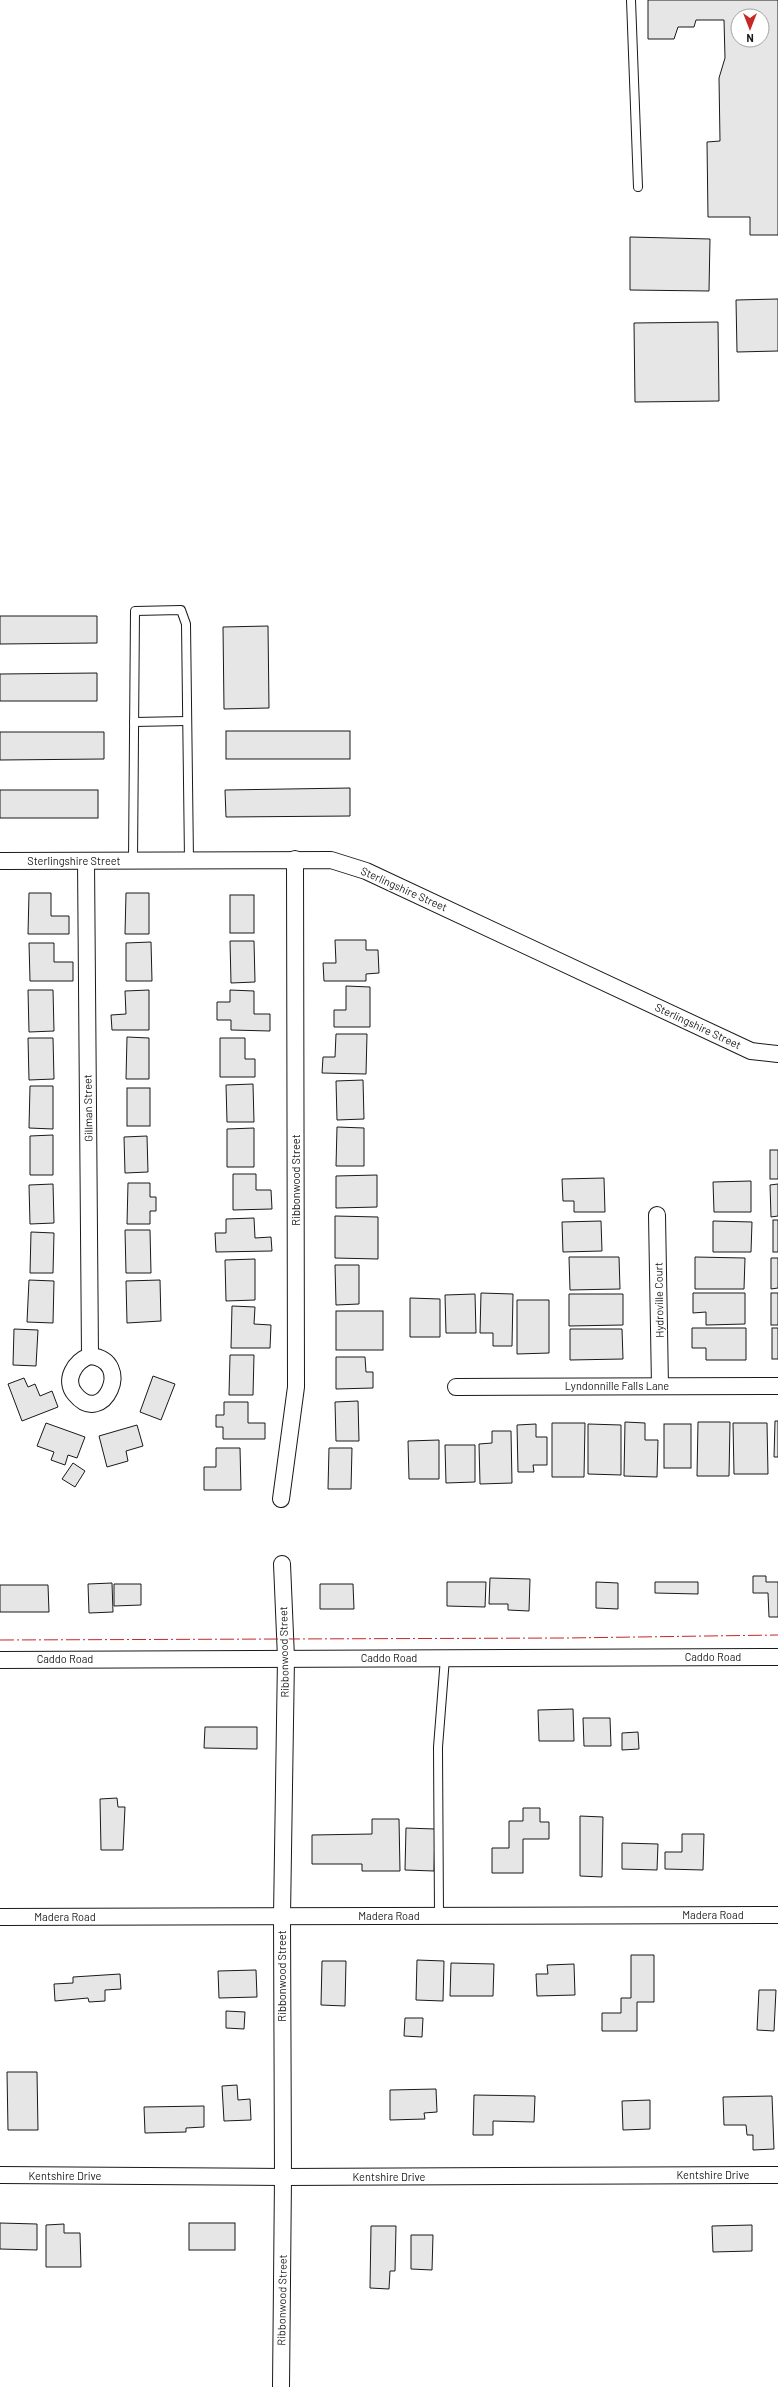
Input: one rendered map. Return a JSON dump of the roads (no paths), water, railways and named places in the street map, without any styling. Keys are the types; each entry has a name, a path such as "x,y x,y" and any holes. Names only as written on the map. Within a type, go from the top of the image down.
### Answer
{"street":[{"name":"Ribbonwood Street","path":"281,1499 296,1387 295,859"},
{"name":"Sterlingshire Street","path":"0,860 331,860 366,871 751,1051 778,1054"},
{"name":"Gillman Street","path":"86,861 90,1356"},
{"name":"Hydroville Court","path":"657,1215 660,1386"},
{"name":"Lyndonnille Falls Lane","path":"456,1387 778,1386"},
{"name":"Ribbonwood Street","path":"281,2387 283,2177 282,1916 286,1658 282,1564"},
{"name":"Caddo Road","path":"0,1660 778,1657"},
{"name":"Madera Road","path":"0,1917 778,1915"},
{"name":"Kentshire Drive","path":"0,2175 283,2177 778,2175"}],"lane":[{"path":"631,0 638,187"},
{"path":"133,861 135,611 181,610 186,624 189,860"},
{"path":"134,722 187,721"},
{"path":"439,1915 438,1747 445,1658"}]}
